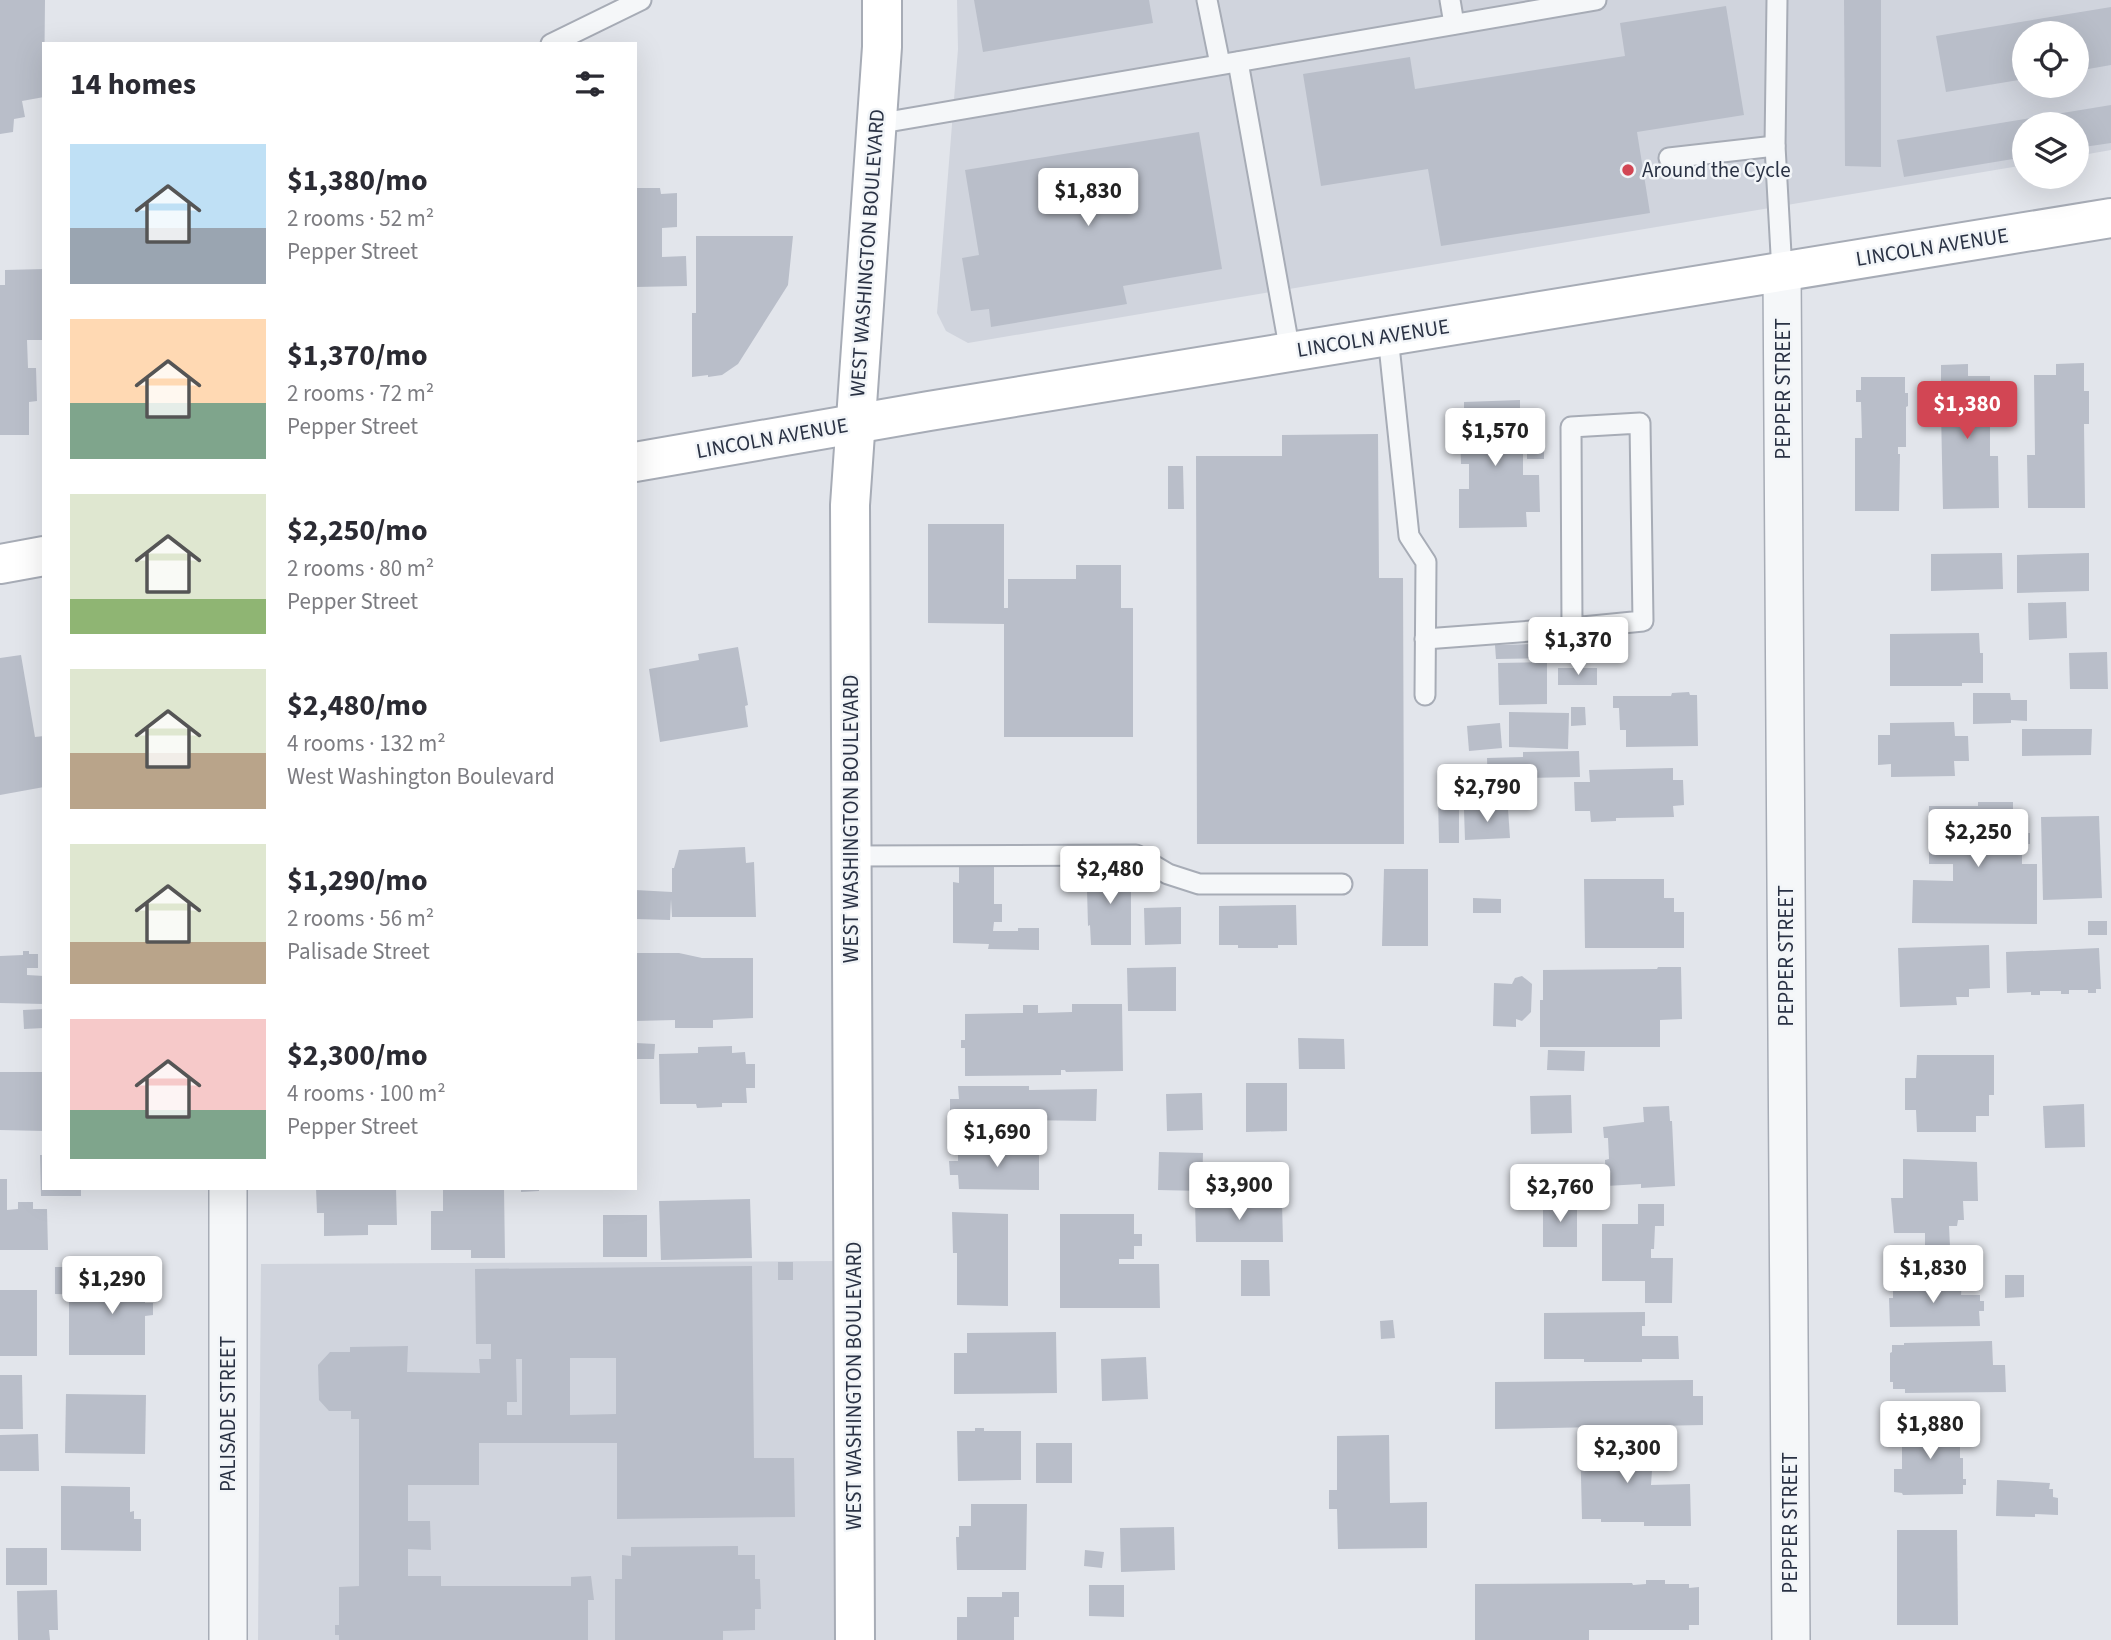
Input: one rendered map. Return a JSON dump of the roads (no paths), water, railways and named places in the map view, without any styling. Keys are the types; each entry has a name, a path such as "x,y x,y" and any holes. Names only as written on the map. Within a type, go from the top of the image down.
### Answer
{"main road":[{"name":"WEST WASHINGTON BOULEVARD","path":"855,1640 850,505 882,47 882,0"},
{"name":"LINCOLN AVENUE","path":"637,462 855,423 2111,218"},
{"path":"0,564 42,556"}],"street":[{"name":"PEPPER STREET","path":"1782,272 1791,1640"},
{"name":"PALISADE STREET","path":"228,1190 228,1640"}],"lane":[{"path":"555,42 640,0"},
{"path":"1207,0 1229,63 1290,352"},
{"path":"1450,0 1454,24"},
{"path":"876,124 1454,24 1563,2 1596,0"},
{"path":"1777,0 1775,146 1782,272"},
{"path":"1669,158 1775,146"},
{"path":"1388,336 1409,536 1426,562 1425,695"},
{"path":"1425,639 1572,628 1643,621 1640,423 1571,427 1572,628"},
{"path":"852,856 1136,855 1168,874 1199,884 1342,884"}],"place":[{"name":"Around the Cycle","path":"1628,170"}]}
